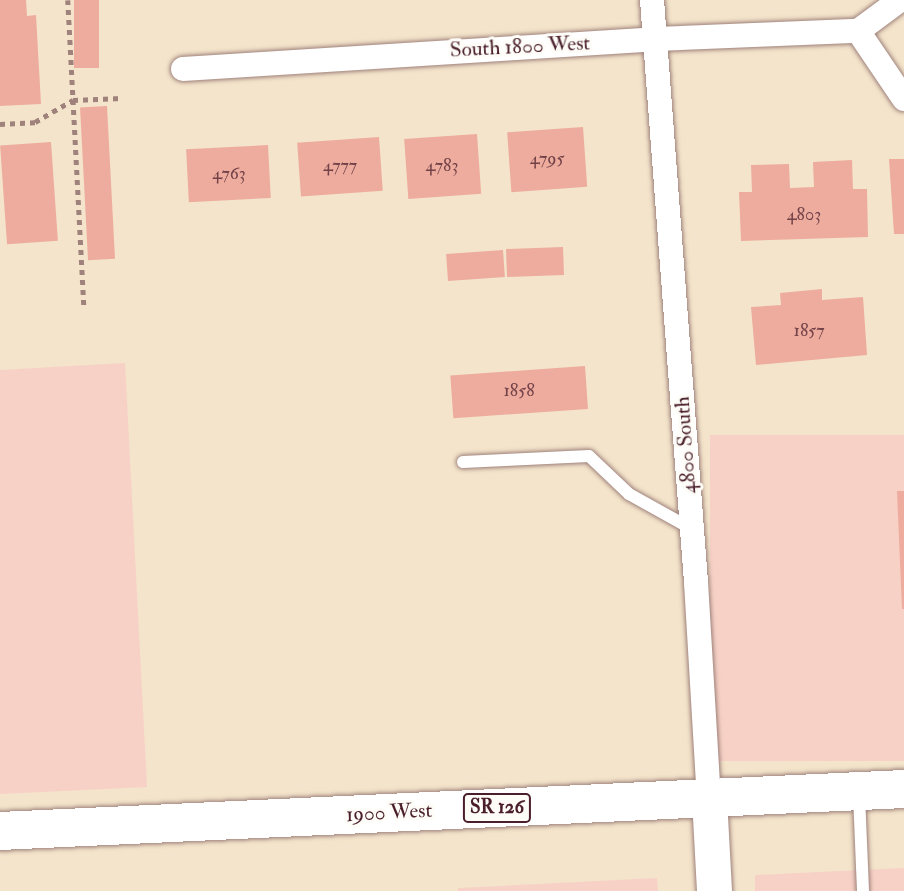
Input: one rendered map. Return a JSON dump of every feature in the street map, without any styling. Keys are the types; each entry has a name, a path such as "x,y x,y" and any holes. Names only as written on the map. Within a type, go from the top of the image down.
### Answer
{"main road":[{"name":"1900 West","path":"0,831 904,789"},
{"name":"4800 South","path":"709,798 714,891"}],"street":[{"name":"4800 South","path":"652,0 692,529 709,798"},
{"path":"900,0 858,31 904,99"},
{"name":"South 1800 West","path":"183,69 655,39 858,31"}],"lane":[{"path":"463,462 589,456 629,494 692,529"},
{"path":"859,791 863,891"}],"path":[{"path":"68,0 83,306"},
{"path":"0,124 35,122 73,100 122,98"}],"shaded area":[{"path":"125,363 147,787 0,794 0,370"},
{"path":"710,435 904,435 904,761 710,761"},
{"path":"904,868 904,891 755,891 755,875"},
{"path":"657,878 658,891 458,891 458,888"}],"building":[{"path":"0,0 26,0 27,16 36,15 41,104 0,106"},
{"path":"74,0 99,0 99,68 74,68"},
{"path":"107,106 115,259 88,260 80,107"},
{"path":"583,127 587,187 511,192 507,132"},
{"path":"477,134 481,194 408,199 404,139"},
{"path":"379,137 383,191 301,197 297,143"},
{"path":"51,142 58,241 7,244 0,146"},
{"path":"268,145 271,198 189,202 186,149"},
{"path":"889,159 904,159 904,234 894,234"},
{"path":"852,160 853,189 867,189 868,237 741,241 739,192 752,192 751,165 789,164 790,188 814,187 813,162"},
{"path":"563,247 564,275 507,277 506,249"},
{"path":"503,250 505,277 448,281 446,254"},
{"path":"822,289 822,300 863,297 867,355 756,365 751,307 781,305 780,293"},
{"path":"585,366 588,409 453,418 450,375"},
{"path":"897,491 904,491 904,609 902,609"}]}
